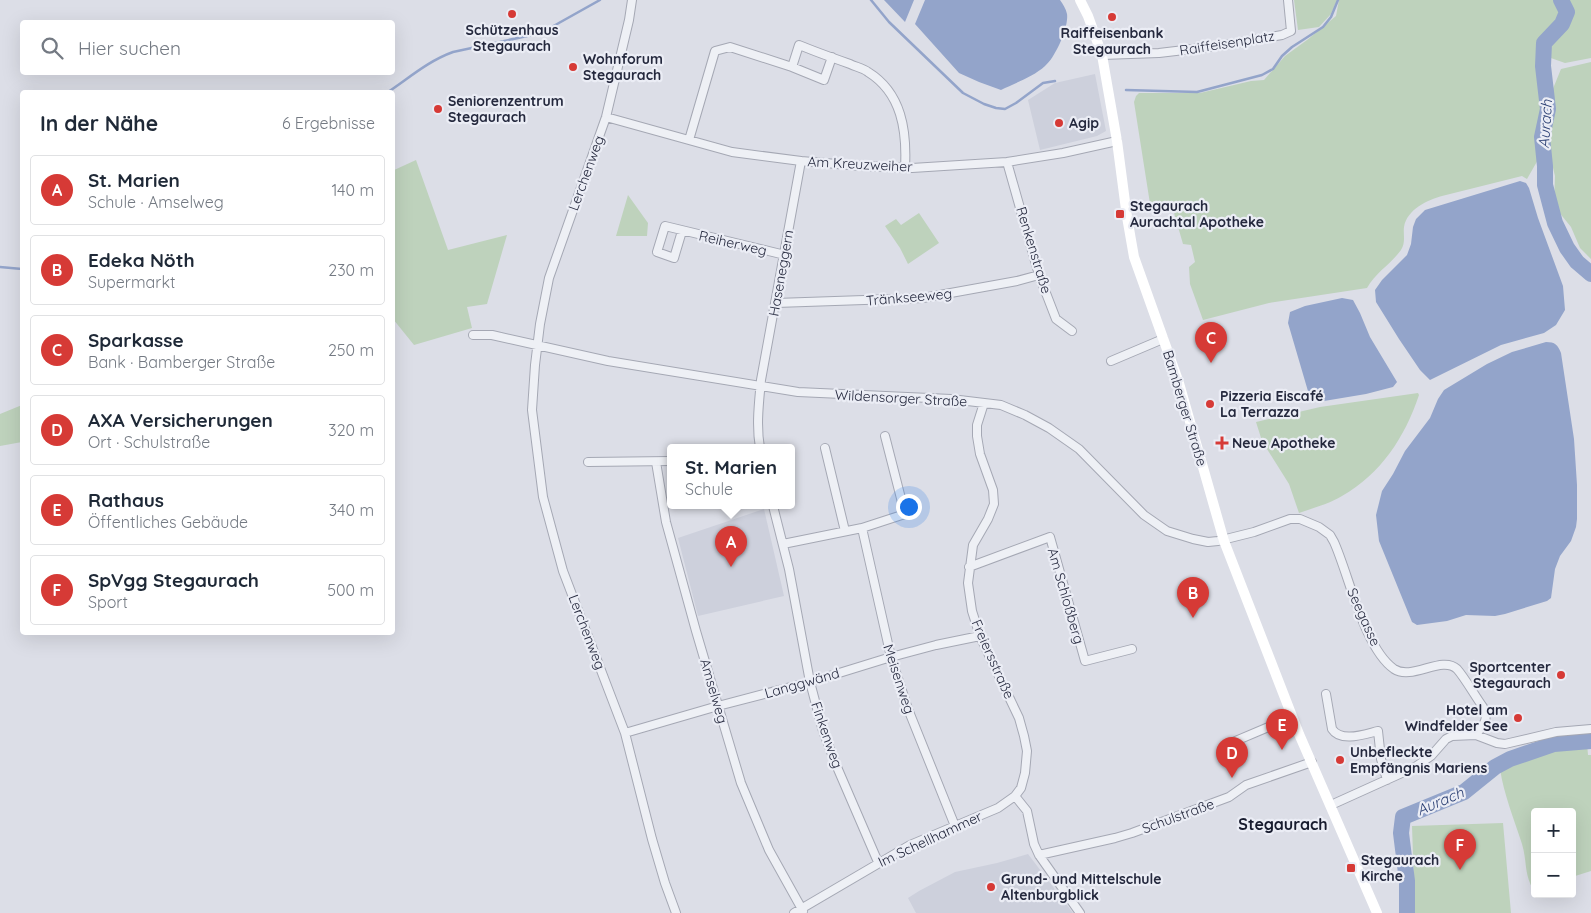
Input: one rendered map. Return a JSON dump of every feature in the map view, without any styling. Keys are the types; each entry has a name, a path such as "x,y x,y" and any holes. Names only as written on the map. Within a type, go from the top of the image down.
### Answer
{"main road":[{"name":"Bamberger Straße","path":"1080,0 1088,16 1102,56 1134,257 1164,339 1193,430 1224,541 1292,717 1376,913"}],"street":[{"name":"Lerchenweg","path":"632,0 606,117 549,278 537,345 532,410 542,497 563,571 625,733 652,839 676,913"},
{"name":"Raiffeisenplatz","path":"1102,56 1159,53 1218,46 1282,35 1291,31 1288,0"},
{"path":"792,67 799,45 867,71 885,85 896,101 904,127 906,146 905,168"},
{"path":"689,140 715,51 730,47 792,67 824,80 832,57"},
{"name":"Am Kreuzweiher","path":"606,117 732,152 801,161 905,168 1007,162 1117,141"},
{"name":"Haseneggern","path":"759,444 757,409 760,386 801,161"},
{"name":"Renkenstraße","path":"1007,162 1040,275 1056,319 1072,331"},
{"name":"Reiherweg","path":"682,231 784,255"},
{"name":"Tränkseeweg","path":"776,303 923,298 1040,275"},
{"path":"473,334 492,335 537,345"},
{"path":"1111,362 1164,339"},
{"name":"Wildensorger Straße","path":"537,345 618,363 798,392 941,398 1001,406 1025,415 1049,428 1078,449 1144,516 1167,531 1208,542 1224,541"},
{"name":"Freiersstraße","path":"984,403 977,425 977,436 980,454 993,490 994,504 973,545 968,583 972,611 980,636 1019,718 1024,736 1027,751 1025,773 1021,788 1015,796"},
{"path":"783,544 862,528 905,514 885,436"},
{"path":"826,448 845,531"},
{"path":"588,462 667,462"},
{"name":"Amselweg","path":"656,462 666,522 741,783 769,850 803,911"},
{"name":"Finkenweg","path":"775,509 789,569 810,682 823,731 878,862"},
{"name":"Seegasse","path":"1224,541 1290,519 1300,519 1309,522 1330,535 1339,552 1359,611 1384,657 1398,671 1422,670 1442,665 1450,665 1456,669 1486,714 1486,720 1476,735"},
{"name":"Meisenweg","path":"862,528 891,657 908,709 955,826"},
{"name":"Am Schloßberg","path":"969,567 1050,537 1085,661 1132,649"},
{"name":"Langgwänd","path":"625,733 810,682 891,657 980,636"},
{"path":"1326,694 1334,733 1342,736 1352,736 1378,731 1381,759 1387,780"},
{"path":"1226,744 1292,717"},
{"path":"1331,805 1415,767 1431,756 1446,739 1452,736 1476,735 1497,744 1505,744 1556,732 1591,728"},
{"name":"Schulstraße","path":"1038,855 1132,833 1230,797 1246,785 1312,762"},
{"path":"1015,796 1027,811 1038,855 1080,913"},
{"name":"Im Schellhammer","path":"794,913 803,911 878,862 910,845 998,808 1015,796"}],"shaded area":[{"path":"1095,74 1106,131 1097,136 1040,150 1028,100 1055,83"},
{"path":"764,509 784,596 698,616 678,538"},
{"name":"Grund- und Mittelschule Altenburgblick","path":"1028,854 1073,913 916,913 908,898 955,872"}],"green space":[{"path":"1294,0 1337,0 1331,14 1319,27 1298,30"},
{"path":"1339,0 1557,0 1561,14 1544,38 1540,50 1546,109 1538,142 1539,158 1527,179 1522,176 1442,196 1419,206 1409,215 1406,221 1401,250 1367,288 1269,303 1203,320 1190,284 1189,267 1195,262 1191,245 1183,244 1172,206 1151,210 1134,102 1136,96 1139,93 1200,93 1251,81 1264,80 1285,56 1336,16"},
{"path":"1565,0 1591,0 1591,58 1565,63 1548,57 1547,50 1550,44 1564,27 1567,20 1568,11"},
{"path":"1591,62 1591,259 1580,248 1571,227 1554,206 1555,176 1545,135 1552,110 1550,96 1561,69"},
{"path":"416,160 448,250 507,235 487,304 467,307 472,328 414,345 395,321 395,170"},
{"path":"628,195 648,223 647,236 616,236"},
{"path":"919,213 939,243 908,264 885,226 896,219 901,225"},
{"path":"1418,393 1419,395 1407,425 1399,440 1369,477 1337,499 1299,513 1289,484 1262,441 1256,422 1320,407"},
{"path":"20,406 20,442 0,446 0,414"},
{"path":"1587,743 1588,755 1591,755 1591,871 1576,876 1576,808 1531,808 1531,885 1528,878 1524,850 1507,798 1500,769 1530,755 1556,747"},
{"path":"1503,823 1511,913 1415,913 1412,826"}],"water":[{"path":"884,0 914,0 905,22"},
{"path":"925,0 1060,0 1066,10 1067,20 1060,42 1049,62 1024,80 1001,90 959,73 915,24"},
{"path":"1520,181 1526,183 1529,188 1563,286 1565,310 1556,325 1544,333 1501,345 1430,380 1420,370 1376,302 1375,290 1382,280 1407,255 1416,219 1425,210"},
{"path":"1342,298 1353,300 1370,337 1397,382 1393,387 1366,394 1318,402 1310,398 1288,323 1290,312 1305,306"},
{"path":"1546,342 1556,344 1561,353 1574,439 1577,485 1576,527 1571,541 1560,556 1555,569 1551,598 1547,601 1505,614 1495,616 1466,615 1447,621 1417,625 1412,622 1379,541 1376,515 1382,491 1405,451 1430,418 1444,390 1487,364 1512,352"}],"waterway":[{"path":"391,90 427,65 453,52 541,33 600,0"},
{"path":"871,0 889,22 963,93 984,104 1005,109 1043,83 1055,81"},
{"path":"1126,90 1197,92 1262,75 1273,69 1282,56 1292,47 1323,27 1331,17 1338,0"},
{"name":"Aurach","path":"1561,0 1567,12 1562,24 1544,43 1543,66 1548,109 1542,137 1545,185 1555,223 1567,248 1577,262 1591,274"},
{"path":"0,267 20,269"},
{"name":"Aurach","path":"1407,913 1407,881 1401,833 1403,817 1464,792 1495,767 1510,759 1554,744 1591,741"}],"place":[{"name":"Schützenhaus Stegaurach","path":"512,14"},
{"name":"Raiffeisenbank Stegaurach","path":"1112,17"},
{"name":"Wohnforum Stegaurach","path":"573,67"},
{"name":"Seniorenzentrum Stegaurach","path":"438,109"},
{"name":"Agip","path":"1059,123"},
{"name":"Stegaurach Aurachtal Apotheke","path":"1120,214"},
{"name":"Sparkasse","path":"1211,363"},
{"name":"Pizzeria Eiscafé La Terrazza","path":"1210,404"},
{"name":"Neue Apotheke","path":"1222,443"},
{"name":"St. Marien","path":"731,567"},
{"name":"Edeka Nöth","path":"1193,618"},
{"name":"Sportcenter Stegaurach","path":"1561,675"},
{"name":"Hotel am Windfelder See","path":"1518,718"},
{"name":"Rathaus","path":"1282,750"},
{"name":"Unbefleckte Empfängnis Mariens","path":"1340,760"},
{"name":"AXA Versicherungen","path":"1232,778"},
{"name":"Stegaurach Kirche","path":"1351,868"},
{"name":"SpVgg Stegaurach","path":"1460,870"},
{"name":"Grund- und Mittelschule Altenburgblick","path":"991,887"}],"district":[{"name":"Stegaurach","path":"1283,824"}]}
